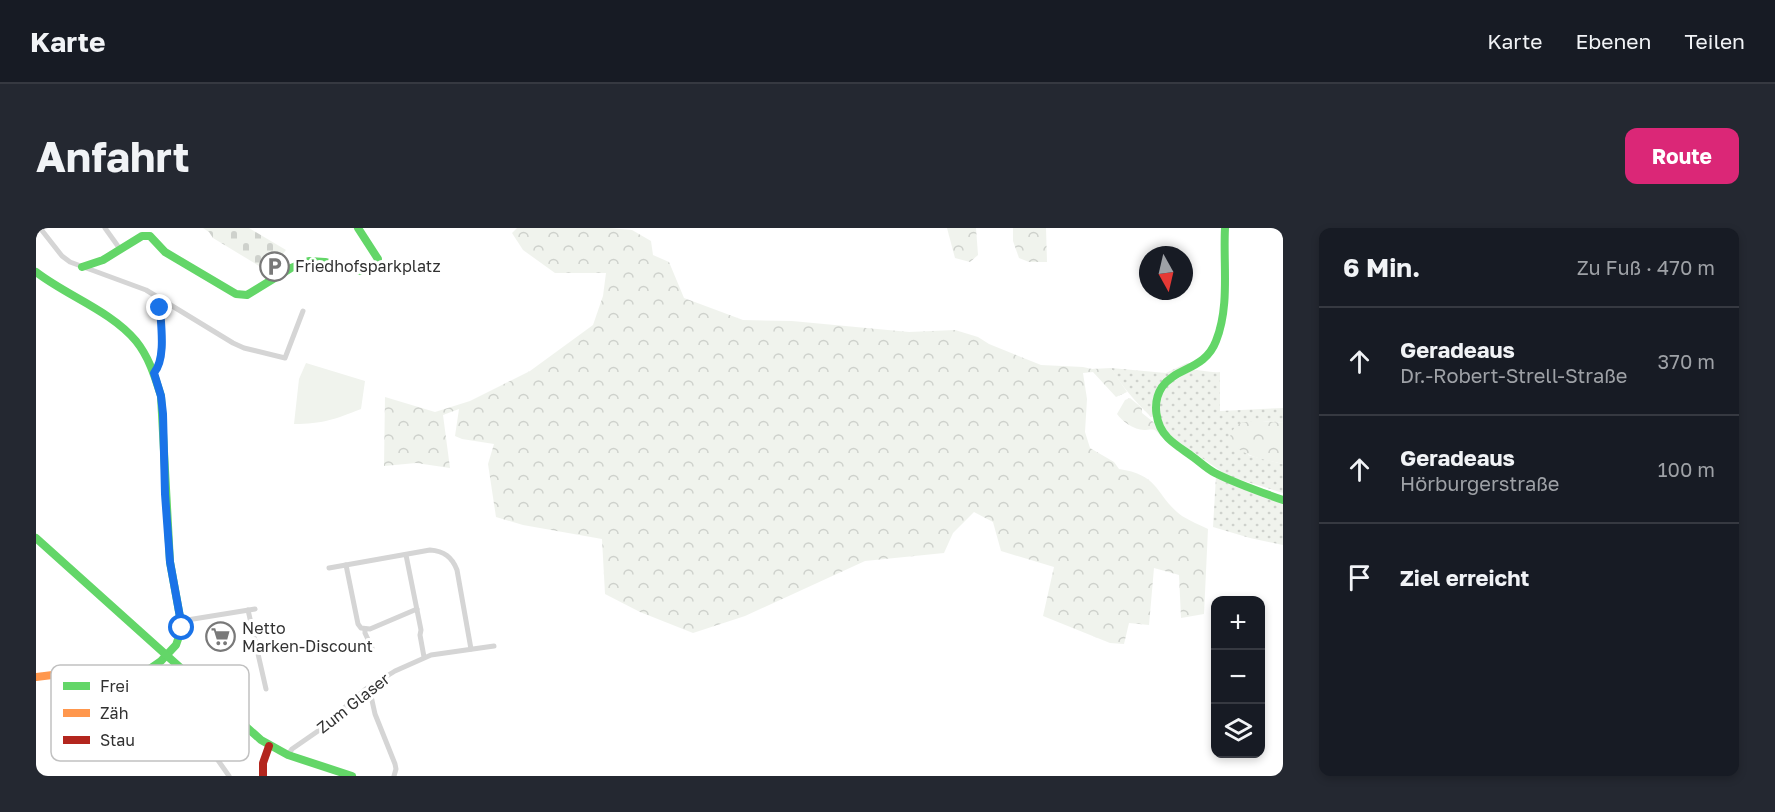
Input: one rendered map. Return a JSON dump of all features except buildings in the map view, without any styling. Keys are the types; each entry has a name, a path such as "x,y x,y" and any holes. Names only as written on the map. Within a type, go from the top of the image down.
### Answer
{"street":[{"path":"40,228 66,260 146,290 238,346 285,358 303,310"},
{"path":"105,228 120,249"},
{"path":"82,267 103,260 142,236 150,236 165,252 236,294 246,295 302,263 317,261 366,272 376,268 378,259 358,228"},
{"path":"1225,228 1223,316 1218,338 1204,359 1171,378 1162,386 1156,405 1157,420 1167,437 1213,472 1242,486 1283,500"},
{"path":"101,274 100,264 103,260"},
{"path":"36,272 110,318 126,331 145,354 161,396 170,562 182,628 179,638 166,656 155,665"},
{"path":"154,373 159,368 161,358 160,308 163,300"},
{"path":"36,538 176,665"},
{"path":"329,568 435,550 446,554 451,558 457,570 471,649"},
{"path":"406,555 424,657"},
{"path":"346,565 358,624 362,628 370,629 417,609"},
{"path":"181,621 255,609"},
{"path":"248,610 266,689"},
{"path":"366,629 365,633 372,648"},
{"name":"Zum Glaser","path":"288,755 292,749 318,731 366,689 395,671 424,657 494,646"},
{"path":"36,677 51,675"},
{"path":"366,689 371,696 375,714 395,764 394,776"},
{"path":"249,731 269,746 288,755 352,776"},
{"path":"263,776 263,763 269,746"},
{"path":"218,761 229,776"}],"green space":[{"path":"203,228 249,228 286,250 269,272 213,238"},
{"path":"517,228 632,230 651,241 653,255 669,262 684,298 743,320 792,321 909,332 955,330 978,337 989,344 1041,365 1092,369 1111,368 1127,392 1116,397 1093,372 1083,373 1087,399 1085,432 1090,448 1114,462 1119,469 1143,476 1182,516 1208,529 1204,614 1181,618 1179,575 1154,568 1149,625 1129,623 1124,644 1110,643 1043,616 1054,567 1001,551 993,522 974,512 953,533 944,553 865,561 745,616 693,633 640,612 605,594 602,539 523,525 496,517 488,464 494,444 455,436 459,409 443,415 450,468 416,463 384,466 385,397 435,412 470,401 530,371 593,325 603,296 606,273 555,273 523,250 512,233"},
{"path":"947,228 976,228 978,255 970,262 955,258"},
{"path":"1013,228 1046,228 1047,262 1029,262 1019,258 1013,241"},
{"path":"306,363 365,381 361,409 329,420 294,424 299,379"},
{"path":"1187,363 1190,364 1165,379 1154,417 1151,417 1135,400 1111,368 1166,373"},
{"path":"1192,370 1220,372 1220,411 1283,408 1283,423 1263,421 1248,455 1283,464 1283,493 1228,476 1173,438 1163,426 1159,415 1162,393 1169,384"},
{"path":"1130,398 1142,408 1142,413 1157,425 1178,449 1177,451 1155,430 1136,428 1119,417 1117,414 1125,400"},
{"path":"1263,421 1283,423 1283,464 1247,454 1229,440 1237,425"},
{"path":"1216,476 1283,503 1283,545 1213,527"}],"traffic: fast":[{"path":"82,267 103,260 142,236 150,236 165,252 236,294 247,295 291,268 309,261 325,262 361,271 376,268 378,259 358,228"},
{"path":"1225,228 1223,314 1216,341 1205,358 1175,375 1162,387 1157,399 1156,413 1160,427 1168,438 1212,471 1283,500"},
{"path":"36,272 102,312 126,330 145,354 161,396 170,562 182,628 176,645 155,665"},
{"path":"36,538 177,665"},
{"path":"249,729 261,740 288,755 352,776"}],"traffic: slow":[{"path":"36,677 51,675"}],"traffic: jam":[{"path":"263,776 263,763 269,746"}],"place":[{"name":"Friedhofsparkplatz","path":"274,266"},
{"name":"Netto Marken-Discount","path":"221,637"}],"route":[{"path":"160,308 161,358 159,368 154,373 161,396 163,414 170,562 182,628"}]}
